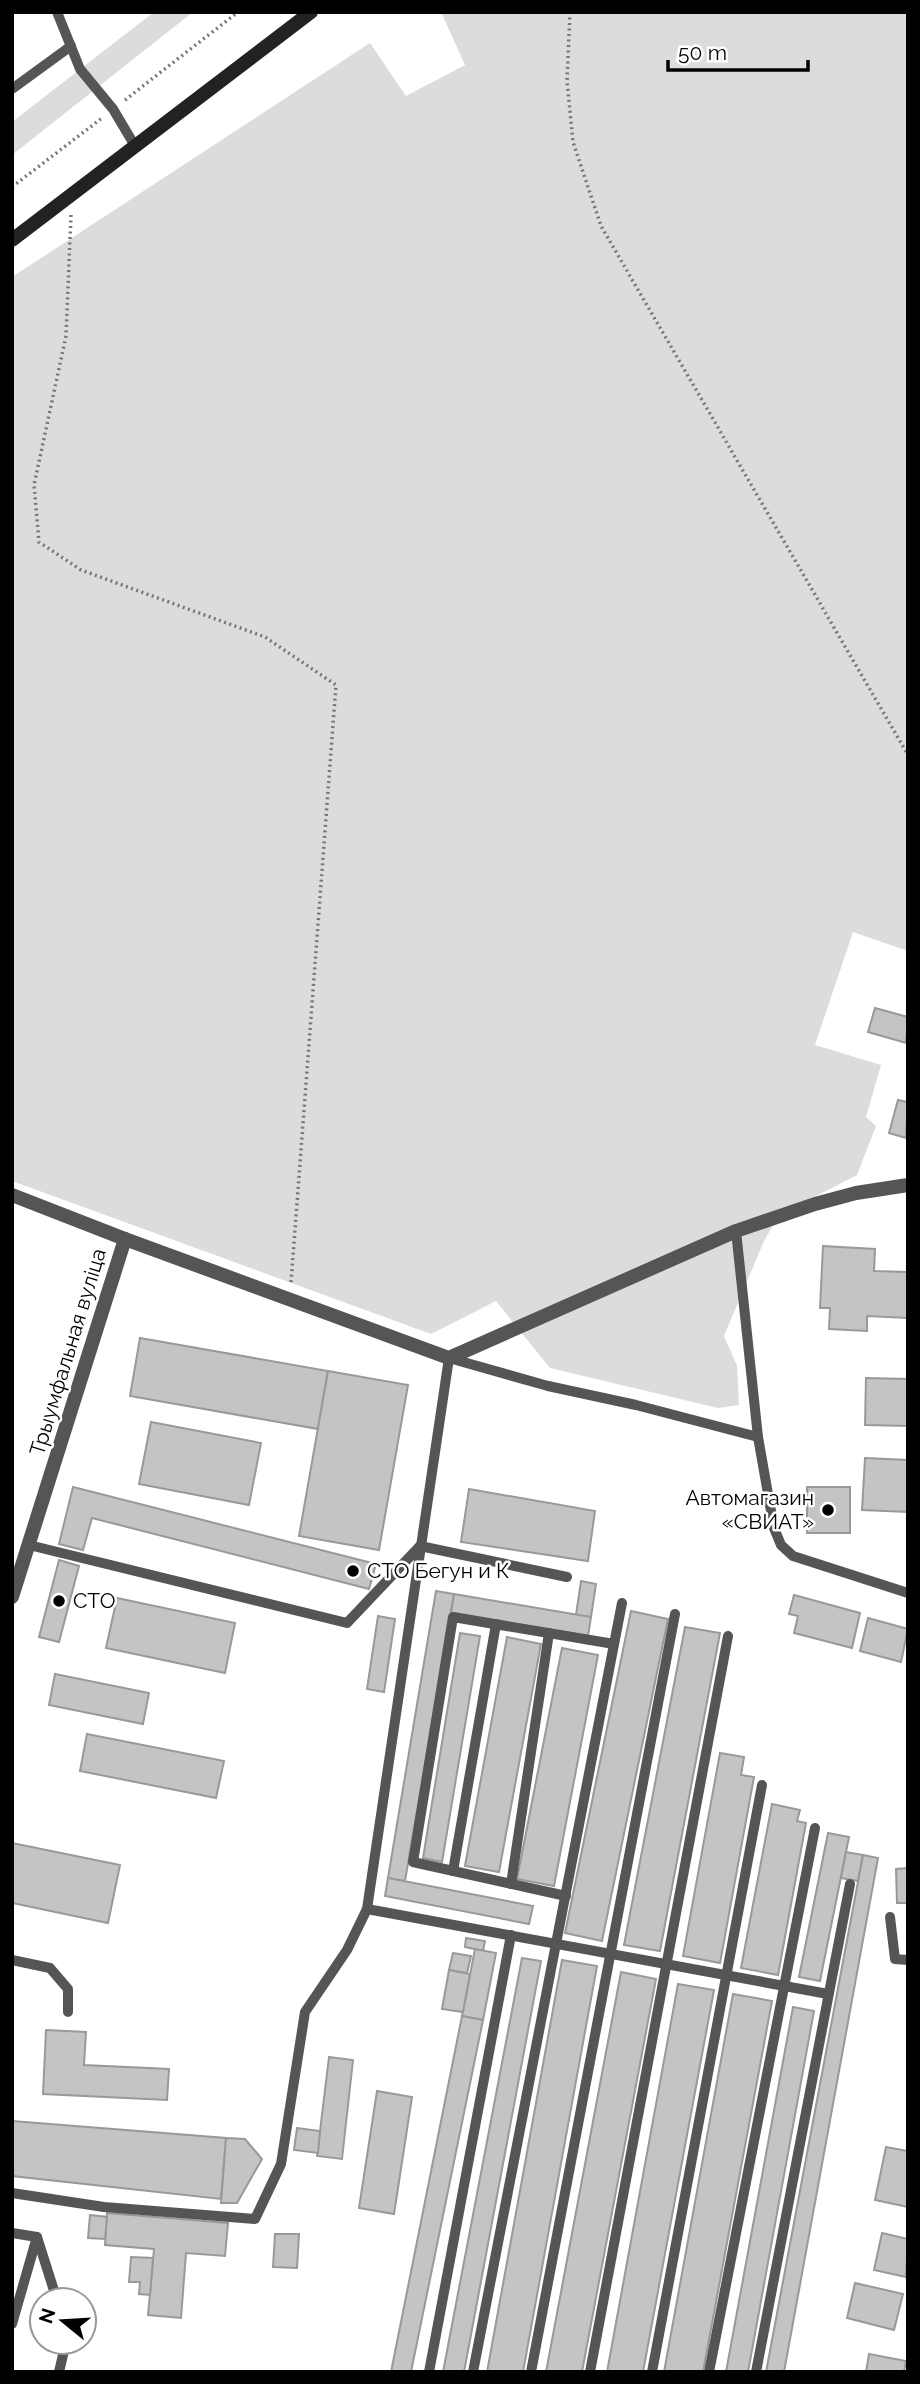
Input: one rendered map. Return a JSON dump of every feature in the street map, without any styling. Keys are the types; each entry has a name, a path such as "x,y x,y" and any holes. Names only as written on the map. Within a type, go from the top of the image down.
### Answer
{"main road":[{"path":"12,240 311,12"}],"street":[{"path":"12,1195 449,1358 736,1231 825,1201 908,1185"},
{"name":"Трыумфальная вуліца","path":"12,1597 125,1239"}],"lane":[{"path":"57,12 80,69 113,109 135,146"},
{"path":"12,89 71,46"},
{"path":"736,1231 758,1437 774,1528 781,1545 793,1556 908,1593"},
{"path":"12,2193 104,2207 255,2219 263,2205 283,2157 294,2068 305,2012 347,1950 367,1909 449,1358 548,1387 636,1405 758,1437"},
{"path":"29,1545 347,1623 420,1546"},
{"path":"420,1546 567,1577"},
{"path":"473,2372 622,1604"},
{"path":"531,2372 675,1614"},
{"path":"566,1896 413,1862 453,1617 614,1644"},
{"path":"453,1871 496,1625"},
{"path":"511,1884 549,1633"},
{"path":"590,2372 728,1636"},
{"path":"652,2372 762,1785"},
{"path":"709,2372 815,1828"},
{"path":"756,2372 850,1884"},
{"path":"367,1909 828,1994"},
{"path":"890,1917 895,1959 908,1960"},
{"path":"429,2372 511,1935"},
{"path":"12,1960 50,1968 68,1989 68,2012"},
{"path":"12,2233 37,2237"},
{"path":"37,2237 53,2286"},
{"path":"12,2324 37,2237"}],"path":[{"path":"570,12 567,81 573,142 601,226 908,755"},
{"path":"71,195 66,336 34,485 39,541 81,570 265,637 336,685 290,1300"}],"shaded area":[{"path":"154,12 193,12 12,155 12,122"},
{"path":"441,12 908,12 908,951 853,932 815,1045 881,1065 866,1117 876,1126 857,1175 779,1215 764,1241 724,1336 737,1366 739,1405 718,1408 550,1368 496,1301 431,1334 12,1181 12,277 370,43 406,96 465,65"}],"building":[{"path":"875,1008 908,1017 906,1043 868,1032"},
{"path":"898,1100 908,1102 906,1138 889,1133"},
{"path":"823,1246 875,1249 874,1271 908,1272 908,1318 867,1316 867,1331 829,1329 830,1308 820,1308"},
{"path":"140,1338 328,1371 318,1429 130,1396"},
{"path":"328,1371 408,1385 379,1550 299,1536"},
{"path":"866,1378 908,1379 908,1426 865,1425"},
{"path":"151,1422 261,1443 249,1505 139,1484"},
{"path":"865,1458 908,1460 908,1512 862,1510"},
{"path":"73,1487 376,1564 369,1589 92,1518 83,1550 59,1544"},
{"name":"Автомагазин «СВИАТ»","path":"807,1487 850,1487 850,1533 807,1533"},
{"path":"469,1489 595,1511 588,1561 461,1542"},
{"name":"СТО","path":"59,1560 79,1566 59,1642 39,1637"},
{"path":"581,1581 596,1584 591,1617 576,1615"},
{"path":"436,1591 454,1594 405,1881 388,1878"},
{"path":"454,1594 591,1617 588,1636 451,1613"},
{"path":"794,1595 860,1613 852,1648 794,1633 798,1616 789,1614"},
{"path":"117,1598 235,1623 225,1673 106,1648"},
{"path":"631,1611 668,1619 602,1941 565,1933"},
{"path":"378,1616 395,1619 384,1692 367,1689"},
{"path":"868,1618 908,1629 901,1662 860,1651"},
{"path":"685,1627 720,1633 660,1951 624,1945"},
{"path":"460,1633 480,1636 442,1862 423,1858"},
{"path":"507,1637 541,1644 499,1872 465,1866"},
{"path":"562,1648 598,1655 554,1886 517,1879"},
{"path":"55,1674 149,1693 143,1724 49,1705"},
{"path":"87,1734 224,1761 216,1798 80,1771"},
{"path":"720,1753 744,1757 741,1775 754,1777 720,1963 683,1956"},
{"path":"772,1804 800,1810 797,1821 806,1823 778,1975 741,1968"},
{"path":"828,1833 849,1837 820,1981 799,1977"},
{"path":"12,1843 120,1865 108,1923 12,1903"},
{"path":"846,1852 863,1855 858,1881 841,1878"},
{"path":"863,1855 878,1858 784,2372 766,2372"},
{"path":"908,1868 908,1903 897,1903 896,1869"},
{"path":"388,1878 533,1906 529,1924 385,1896"},
{"path":"466,1938 485,1941 483,1951 465,1947"},
{"path":"475,1949 496,1953 483,2020 462,2016"},
{"path":"453,1953 471,1956 467,1973 449,1970"},
{"path":"522,1958 541,1961 464,2372 443,2372"},
{"path":"562,1960 597,1966 523,2372 487,2372"},
{"path":"449,1970 470,1974 463,2012 442,2009"},
{"path":"621,1972 656,1979 582,2372 546,2372"},
{"path":"678,1984 714,1990 643,2372 607,2372"},
{"path":"733,1994 772,2001 703,2372 664,2372"},
{"path":"793,2007 814,2011 748,2372 726,2372"},
{"path":"462,2016 483,2020 411,2372 391,2372"},
{"path":"46,2030 86,2032 84,2065 169,2069 167,2100 43,2094"},
{"path":"329,2057 353,2060 342,2159 317,2156"},
{"path":"377,2091 412,2097 394,2214 359,2208"},
{"path":"12,2121 226,2138 221,2199 12,2176"},
{"path":"297,2128 320,2131 318,2153 294,2150"},
{"path":"226,2138 245,2139 262,2159 237,2203 221,2203"},
{"path":"886,2147 908,2151 908,2207 875,2200"},
{"path":"107,2213 228,2223 225,2256 186,2253 181,2318 148,2315 154,2249 105,2245"},
{"path":"90,2215 107,2217 105,2239 88,2238"},
{"path":"882,2233 908,2239 906,2277 874,2270"},
{"path":"275,2234 299,2234 297,2268 273,2267"},
{"path":"131,2257 153,2258 150,2295 139,2294 140,2282 129,2282"},
{"path":"855,2283 903,2294 894,2330 847,2318"},
{"path":"869,2354 906,2361 904,2372 866,2372"}],"place":[{"name":"Автомагазин «СВИАТ»","path":"828,1510"},
{"name":"СТО Бегун и К","path":"353,1571"},
{"name":"СТО","path":"59,1601"}]}
